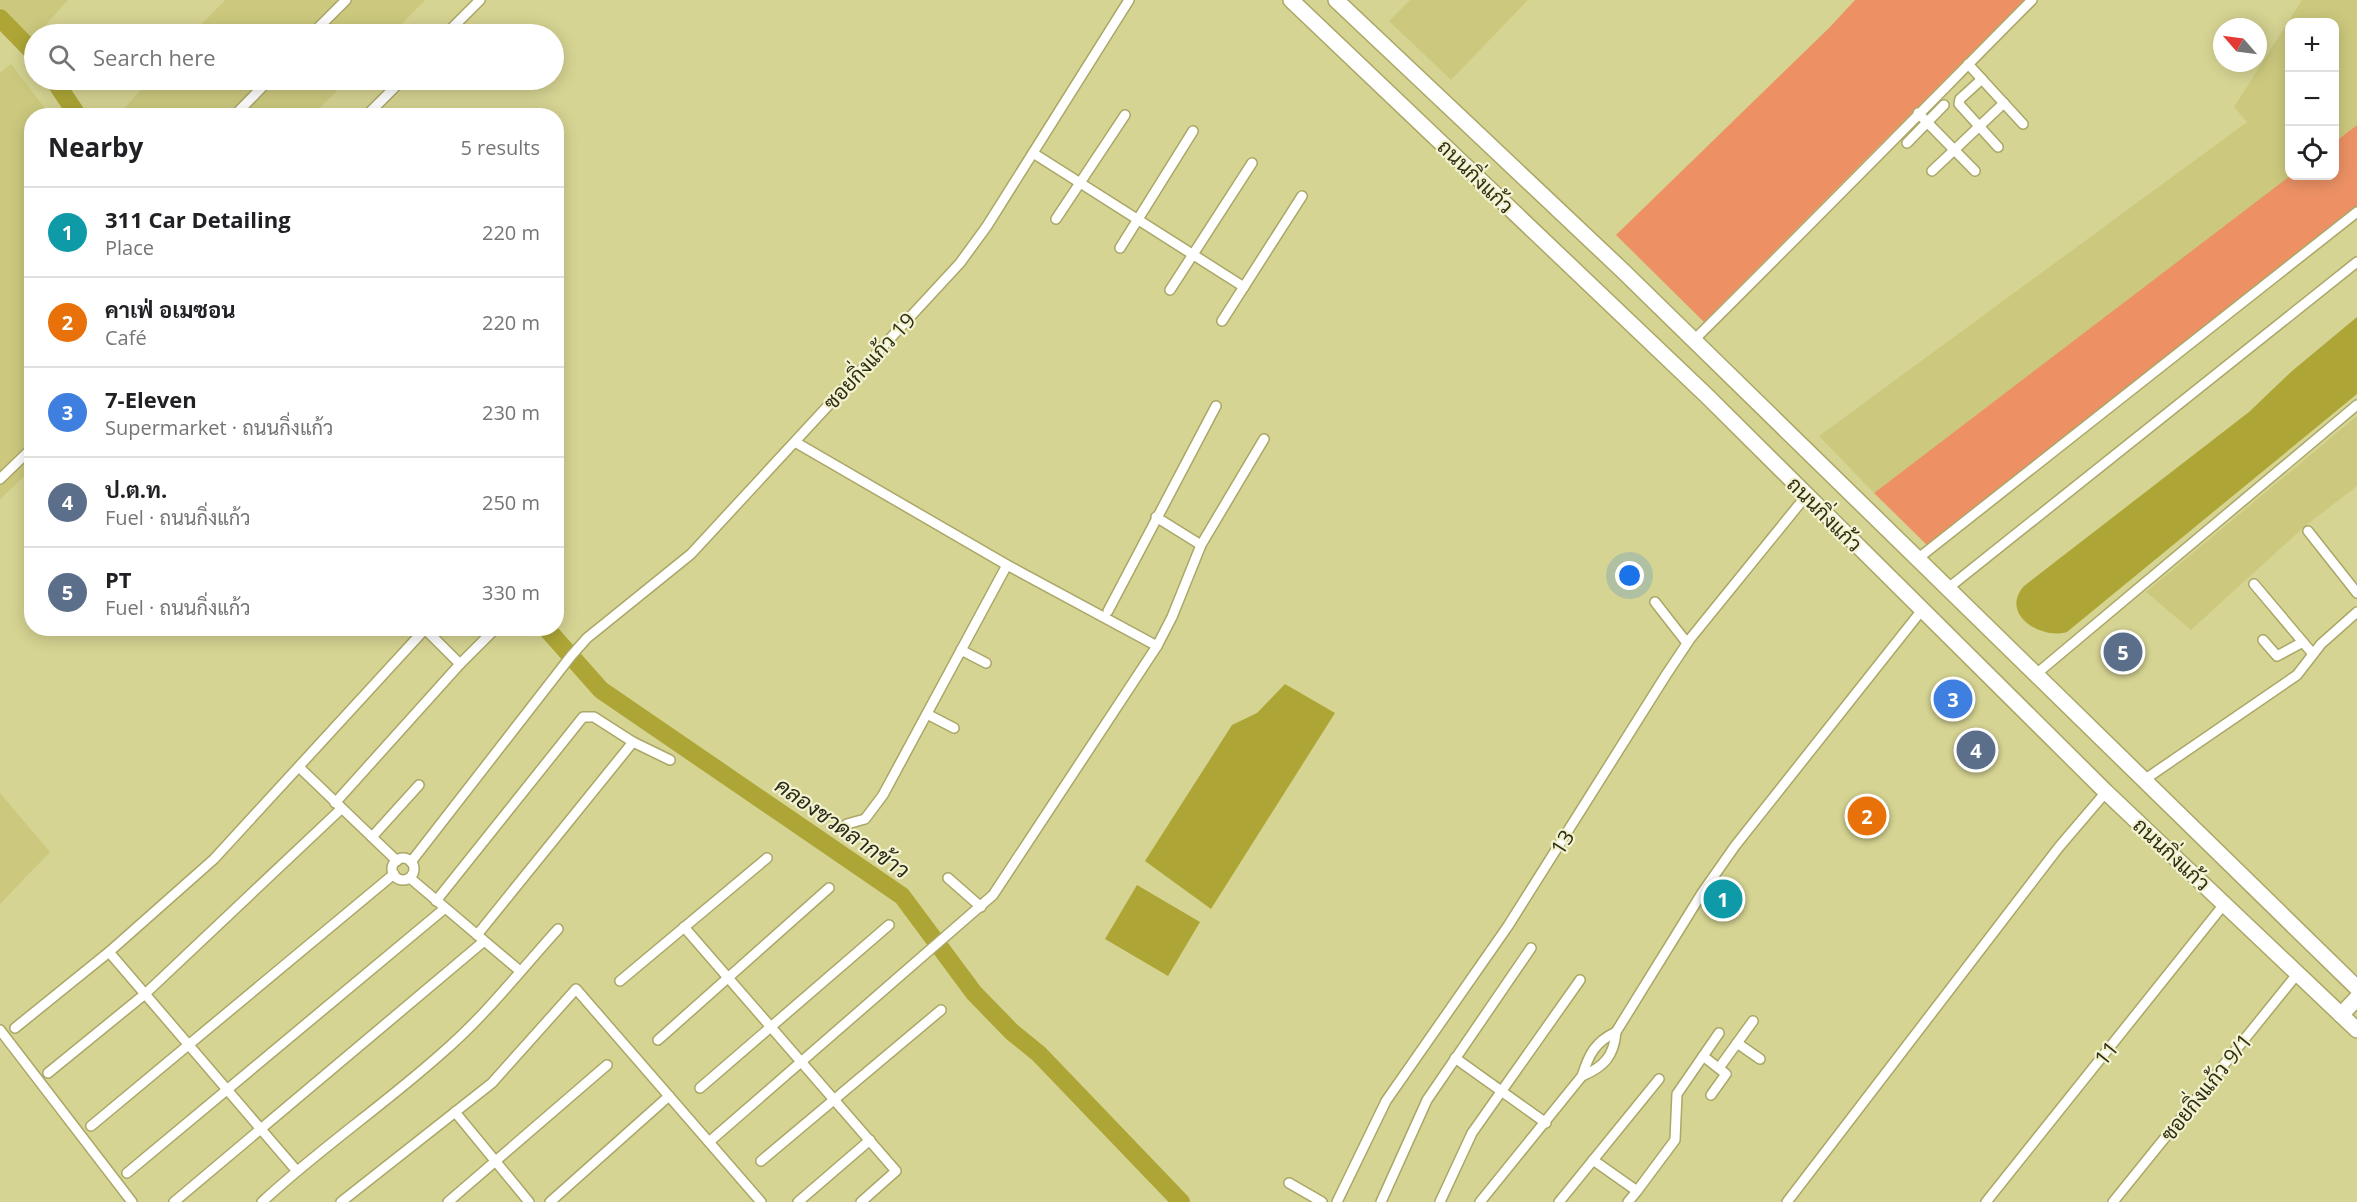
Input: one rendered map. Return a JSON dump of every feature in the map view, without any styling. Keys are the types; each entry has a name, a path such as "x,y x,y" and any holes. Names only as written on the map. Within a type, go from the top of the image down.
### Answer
{"main road":[{"name":"ถนนกิ่งแก้ว","path":"1292,0 1707,396 2106,792 2357,1030"},
{"name":"ถนนกิ่งแก้ว","path":"1336,0 1622,270 1916,560 2357,988"},
{"path":"2341,1015 2357,998"}],"street":[{"path":"322,24 346,0"},
{"path":"456,24 480,0"},
{"name":"ซอยกิ่งแก้ว 19","path":"411,862 511,730 587,638 691,554 960,263 987,226 1129,0"},
{"path":"1693,341 1864,172 1918,113 2032,0"},
{"path":"1968,64 2023,124"},
{"path":"1982,79 1958,101 1998,147"},
{"path":"242,108 259,90"},
{"path":"374,108 392,90"},
{"path":"1932,171 2004,103"},
{"path":"1906,143 1944,105"},
{"path":"1918,113 1975,171"},
{"path":"1056,219 1125,115"},
{"path":"1120,248 1193,131"},
{"path":"1033,153 1244,286"},
{"path":"1170,290 1252,163"},
{"path":"1222,321 1302,196"},
{"path":"1916,560 2357,212"},
{"path":"1947,589 2357,262"},
{"path":"2035,675 2357,405"},
{"path":"1108,611 1216,406"},
{"path":"709,1142 955,930 981,907 1003,882 1157,646 1172,617 1201,545 1264,439"},
{"path":"795,442 1007,565 1157,646"},
{"path":"0,479 24,456"},
{"name":"13","path":"1337,1202 1386,1101 1508,926 1687,643 1806,496"},
{"path":"1156,517 1201,545"},
{"path":"2308,531 2357,593"},
{"path":"847,824 865,819 870,814 1007,565"},
{"path":"2254,584 2313,654"},
{"path":"1654,602 1687,643"},
{"path":"1582,1076 1600,1068 1615,1048 1616,1032 1735,846 1922,610"},
{"path":"2144,780 2297,675 2313,654 2357,612"},
{"path":"15,1028 109,952 214,859 420,636"},
{"path":"433,636 460,664"},
{"path":"48,1073 145,994 338,806 460,664 488,636"},
{"path":"2262,640 2277,656 2303,642"},
{"path":"961,650 986,663"},
{"path":"927,714 954,728"},
{"path":"436,901 583,717 594,717 633,742 670,760"},
{"path":"174,1202 262,1130 480,939 633,742"},
{"path":"300,768 397,861"},
{"path":"372,837 419,785"},
{"path":"1787,1202 2059,847 2106,792"},
{"path":"620,981 767,858"},
{"path":"410,878 414,868 411,862 404,859 397,861 393,867 394,874 399,879 410,878 520,971"},
{"path":"92,1126 394,874"},
{"path":"948,878 981,907"},
{"path":"658,1040 829,888"},
{"name":"11","path":"1986,1202 2225,903"},
{"path":"127,1173 444,909"},
{"path":"700,1088 889,925"},
{"path":"684,927 896,1171 861,1202"},
{"path":"262,1202 296,1170 441,1054 471,1027 558,929"},
{"path":"1381,1202 1416,1121 1455,1058 1531,948"},
{"path":"109,952 296,1170"},
{"name":"ซอยกิ่งแก้ว 9/1","path":"2113,1202 2298,973"},
{"path":"1440,1202 1472,1133 1580,980"},
{"path":"343,1201 492,1083 576,989 761,1202"},
{"path":"761,1161 833,1098 941,1010"},
{"path":"1719,1068 1753,1022"},
{"path":"0,1030 132,1202"},
{"path":"1480,1202 1582,1076 1588,1057 1599,1040 1616,1032"},
{"path":"1628,1202 1675,1140 1677,1094 1719,1033"},
{"path":"1737,1043 1760,1059"},
{"path":"1703,1056 1726,1074 1711,1095"},
{"path":"1455,1058 1546,1123"},
{"path":"448,1202 607,1065"},
{"path":"1559,1202 1659,1079"},
{"path":"550,1202 669,1096"},
{"path":"454,1112 529,1202"},
{"path":"798,1202 870,1140"},
{"path":"1593,1160 1636,1191"},
{"path":"1289,1183 1322,1202"}],"shaded area":[{"path":"0,0 68,0 46,24 24,24 24,32 0,8"},
{"path":"225,0 425,0 402,24 202,24"},
{"path":"1410,0 1528,0 1451,80 1389,21"},
{"path":"1855,0 2024,0 1704,322 1616,235"},
{"path":"2302,0 2357,0 2357,125 2339,139 2339,18 2291,18"},
{"path":"2285,27 2286,180 1874,493 1819,436 2247,122 2234,107 2256,72 2267,72 2267,55"},
{"path":"11,64 24,81 24,90 31,90 45,108 24,108 24,477 0,499 0,73"},
{"path":"141,90 338,90 319,108 124,108"},
{"path":"2357,125 2357,208 1928,546 1874,493 2285,180 2339,180 2339,139"},
{"path":"2357,317 2357,394 2067,632 2046,632 2026,622 2017,606 2018,596 2024,586 2249,412 2292,371"},
{"path":"2357,416 2357,486 2304,527 2191,630 2146,592"},
{"path":"1285,684 1335,713 1211,909 1145,861 1232,725 1257,713"},
{"path":"0,793 50,852 0,904"},
{"path":"1137,885 1200,922 1168,976 1105,939"}],"waterway":[{"name":"คลองชวดลากข้าว","path":"0,18 24,43"},
{"name":"คลองชวดลากข้าว","path":"61,90 73,108"},
{"name":"คลองชวดลากข้าว","path":"553,636 601,690 902,896 974,993 1012,1032 1039,1054 1181,1202"}],"place":[{"name":"PT","path":"2123,652"},
{"name":"7-Eleven","path":"1953,699"},
{"name":"ป.ต.ท.","path":"1976,750"},
{"name":"คาเฟ่ อเมซอน","path":"1867,816"},
{"name":"311 Car Detailing","path":"1723,899"}]}
